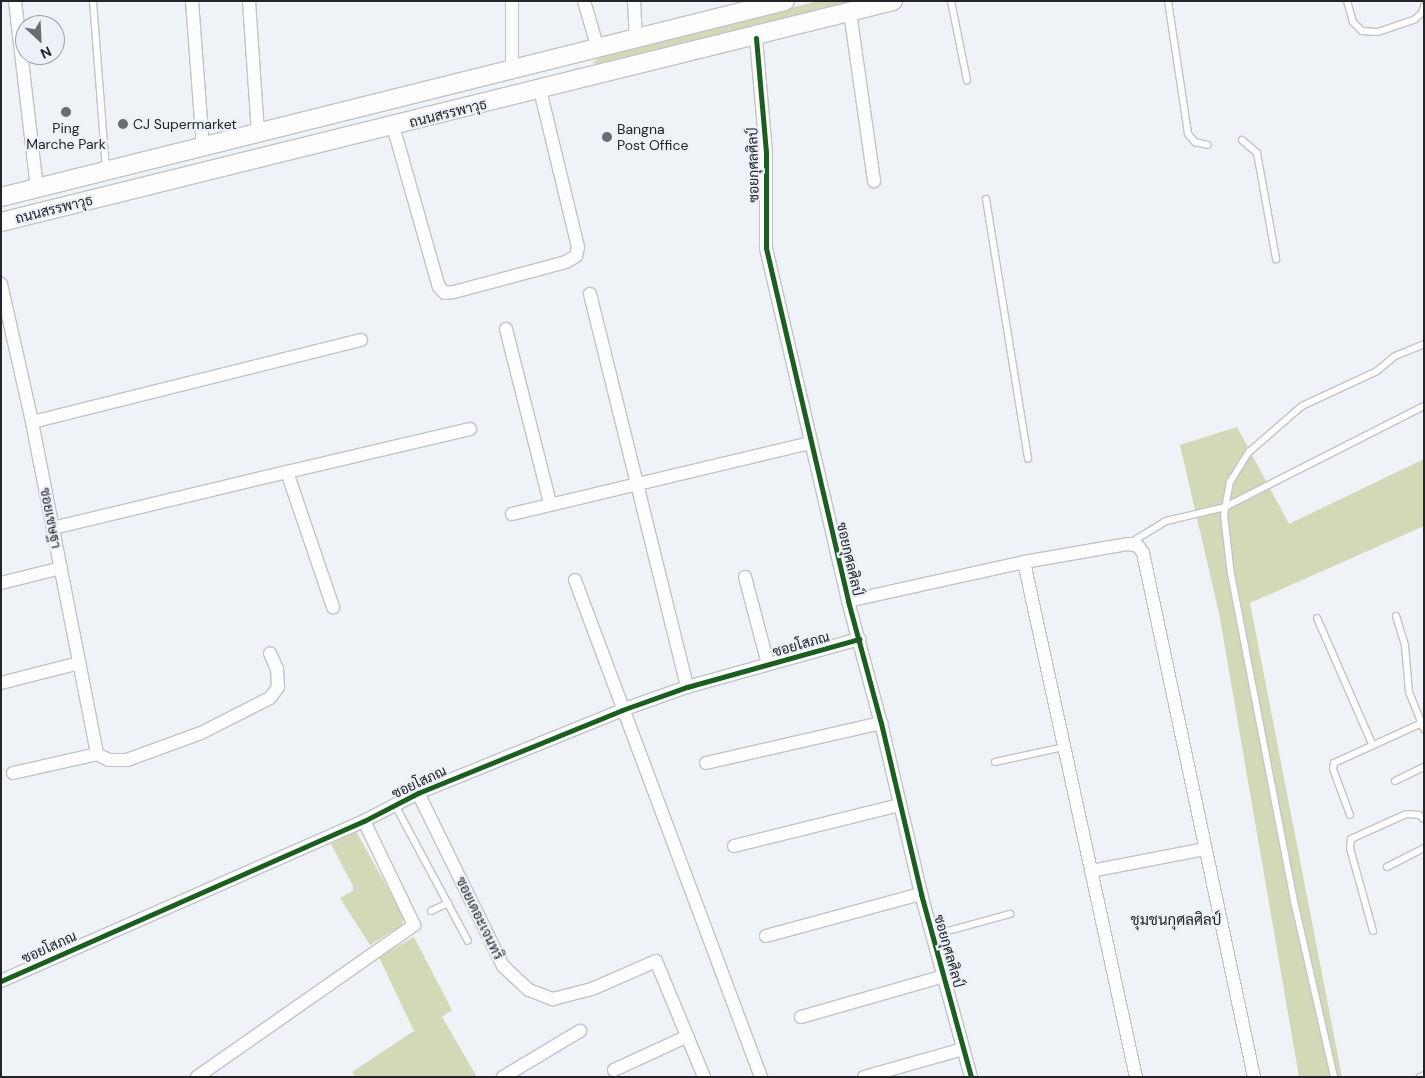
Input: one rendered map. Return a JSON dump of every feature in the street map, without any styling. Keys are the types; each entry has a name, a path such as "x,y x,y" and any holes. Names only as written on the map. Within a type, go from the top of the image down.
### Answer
{"main road":[{"name":"ถนนสรรพาวุธ","path":"1,197 512,69 636,41 786,1"},
{"name":"ถนนสรรพาวุธ","path":"1,222 756,38 893,1"},
{"path":"563,57 570,84"}],"street":[{"path":"15,1 37,189"},
{"path":"192,1 203,146"},
{"path":"248,1 258,133"},
{"path":"512,1 512,69"},
{"path":"584,1 598,50"},
{"path":"634,1 636,41"},
{"path":"850,12 874,181"},
{"name":"ซอยกุศลศิลป์","path":"756,38 766,152 766,248 848,601 881,723 921,894 971,1077"},
{"path":"393,126 439,287 445,293 454,292 566,262 576,256 578,246 540,90"},
{"name":"ซอยเชษฐา","path":"1,284 32,422 97,754"},
{"path":"590,294 687,687"},
{"path":"506,329 550,503"},
{"path":"32,422 362,340"},
{"path":"53,528 470,429"},
{"path":"512,514 550,503 811,443"},
{"path":"287,472 333,607"},
{"path":"1128,544 1138,546 1143,553 1254,1077"},
{"name":"ซอยกุศลศิลป์","path":"848,601 1024,562 1128,544"},
{"path":"1024,562 1136,1077"},
{"path":"1,583 61,568"},
{"path":"744,577 768,664"},
{"path":"575,580 760,1077"},
{"name":"ซอยโสภณ","path":"1,981 364,821 418,793 622,710 687,687 859,639"},
{"path":"13,773 97,754 109,760 127,760 201,733 270,698 278,687 277,669 270,653"},
{"path":"1,683 79,663"},
{"path":"706,763 881,723"},
{"name":"ซอยเดอะเจนทริ","path":"418,793 503,966 529,990 553,999 592,989 656,961 704,1077"},
{"path":"734,846 900,805"},
{"path":"197,1077 414,925 364,821"},
{"path":"1091,872 1206,849"},
{"path":"766,936 921,894"},
{"path":"801,1018 944,976"},
{"path":"503,1077 580,1031"},
{"path":"614,1070 688,1036"},
{"path":"864,1077 964,1049"}],"lane":[{"path":"93,1 106,171"},
{"path":"951,1 967,80"},
{"path":"1168,1 1188,134 1195,142 1208,145"},
{"path":"1347,1 1353,22 1362,31 1378,32 1415,19 1422,13 1424,6"},
{"path":"1242,140 1257,154 1276,259"},
{"path":"986,199 1028,458"},
{"path":"1334,1077 1295,906 1231,575 1225,507 1230,482 1249,452 1302,406 1377,370 1395,356 1424,344"},
{"path":"1128,544 1166,521 1225,507 1424,406"},
{"path":"1350,815 1332,769 1334,763 1372,744 1423,725 1409,692 1406,646 1396,616"},
{"path":"1317,618 1372,744"},
{"path":"995,762 1064,747"},
{"path":"1394,781 1424,767"},
{"path":"396,805 468,940"},
{"path":"1373,931 1350,848 1351,840 1406,814 1419,815 1424,820"},
{"path":"1386,867 1424,848"},
{"path":"431,911 448,903"},
{"path":"933,935 1010,914"},
{"path":"1420,1077 1424,1075"}],"green space":[{"path":"818,1 864,1 604,65 592,63 601,56"},
{"path":"1237,427 1289,524 1424,459 1424,526 1250,603 1342,1077 1299,1077 1219,613 1180,445"},
{"path":"356,831 404,918 402,925 370,945 340,898 353,891 353,886 331,844"},
{"path":"414,937 452,1010 442,1017 477,1077 356,1077 352,1072 414,1031 379,957"}],"cycle path":[{"path":"756,38 766,152 766,248 848,601 881,723 921,894 971,1077"},
{"path":"1,981 364,821 418,793 622,710 687,687 859,639"}],"place":[{"name":"Ping Marche Park","path":"66,112"},
{"name":"CJ Supermarket","path":"123,124"},
{"name":"Bangna Post Office","path":"607,137"}],"district":[{"name":"ชุมชนกุศลศิลป์","path":"1176,921"}]}
